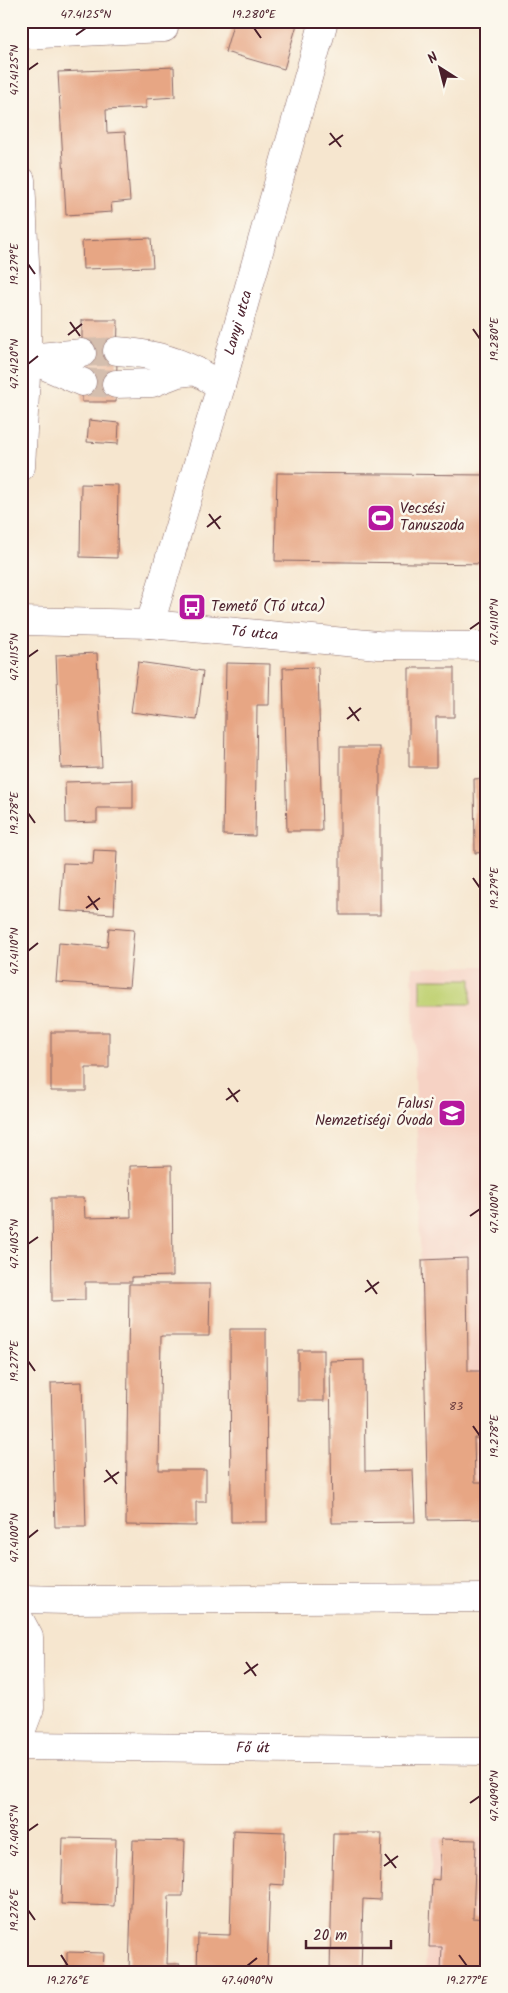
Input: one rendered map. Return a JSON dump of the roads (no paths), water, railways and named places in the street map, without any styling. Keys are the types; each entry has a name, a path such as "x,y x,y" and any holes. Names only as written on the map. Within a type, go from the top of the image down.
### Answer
{"street":[{"path":"21,35 164,28 164,21"},
{"name":"Lanyi utca","path":"150,624 221,386 324,21"},
{"path":"21,180 27,304 27,358 21,467"},
{"path":"27,358 82,367"},
{"path":"116,367 152,383 187,372 221,386"},
{"name":"Tó utca","path":"21,620 150,624 378,645 487,646"},
{"path":"21,1599 487,1598"},
{"path":"21,1622 28,1637 30,1708 21,1732"},
{"name":"Fő út","path":"21,1746 487,1751"}],"tunnel":[{"path":"82,353 117,351"},
{"path":"82,382 116,384"}],"place":[{"name":"Vecsési Tanuszoda","path":"381,518"},
{"name":"Temető (Tó utca)","path":"192,607"},
{"name":"Falusi Nemzetiségi Óvoda","path":"452,1113"}]}
